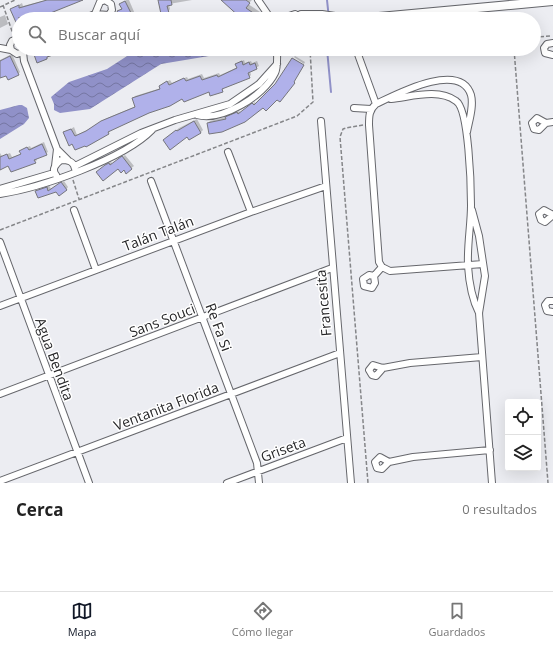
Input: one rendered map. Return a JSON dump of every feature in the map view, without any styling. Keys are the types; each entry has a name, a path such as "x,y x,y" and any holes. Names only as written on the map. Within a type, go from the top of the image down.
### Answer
{"street":[{"path":"258,0 267,12"},
{"path":"263,0 264,7"},
{"path":"433,12 553,1"},
{"path":"0,48 12,42"},
{"path":"0,48 11,50 10,45 12,43"},
{"path":"553,43 547,44 544,48 545,53 553,55"},
{"path":"23,56 57,149 75,166"},
{"path":"72,174 75,166 152,130 175,120 197,115 230,104 241,98 259,84 277,64 277,56"},
{"path":"358,56 373,106 369,125 378,262 382,267 390,271 483,264"},
{"path":"354,108 373,106 425,83 446,79 455,80 467,88 471,95 467,132"},
{"path":"384,100 439,94 451,97 462,106 467,132 471,205 468,266 474,303 479,313"},
{"name":"Francesita","path":"321,121 351,483"},
{"path":"0,194 72,174 144,138 152,130"},
{"path":"54,173 57,149"},
{"path":"228,152 251,212"},
{"path":"55,166 62,160 69,161"},
{"path":"54,173 60,178"},
{"path":"0,189 54,173"},
{"name":"Re Fa Si","path":"151,181 203,317 259,471 259,483"},
{"name":"Talán Talán","path":"0,306 174,240 326,186"},
{"path":"471,205 479,236 483,264 484,287 479,313 492,483"},
{"path":"74,210 96,270"},
{"name":"Agua Bendita","path":"0,242 88,483"},
{"path":"374,276 382,267"},
{"name":"Sans Souci","path":"0,394 332,268"},
{"path":"553,301 548,301 545,305 549,312 553,312"},
{"name":"Ventanita Florida","path":"0,481 340,353"},
{"path":"383,368 410,363 482,357"},
{"name":"Griseta","path":"227,483 347,438"},
{"path":"389,462 423,455 490,450"}],"path":[{"path":"0,7 15,0"},
{"path":"3,5 12,27"},
{"path":"541,37 553,36"},
{"path":"0,230 297,116 313,102 310,56"},
{"path":"515,56 548,483"},
{"path":"368,483 340,137 346,128 369,125"},
{"path":"72,174 80,200"}],"water":[{"path":"127,56 209,56 161,64 90,109 60,113 54,110 54,104 51,97 69,82 107,69"},
{"path":"19,105 27,108 29,118 24,124 0,139 0,110"}],"building":[{"path":"47,0 83,0 53,12 12,12 12,13 10,9 19,5 19,8"},
{"path":"158,0 171,0 172,5 167,6 169,12 161,12"},
{"path":"221,0 246,0 250,3 246,8 252,12 234,12"},
{"path":"125,1 130,12 118,12 122,9 119,4"},
{"path":"10,56 19,75 8,80 6,76 0,78 0,61"},
{"path":"34,56 50,56 47,57 47,59 37,63"},
{"path":"292,58 304,65 294,82 295,83 280,102 277,100 266,111 263,108 245,122 222,132 209,134 207,123 226,119 225,117 237,112 238,114 252,103 254,105 275,84"},
{"path":"242,61 243,65 249,62 250,65 255,63 257,69 248,73 250,78 222,89 223,92 210,96 209,92 184,102 182,99 170,106 149,113 108,132 109,134 86,147 85,146 75,150 72,144 69,146 63,132 71,129 75,136 101,121 135,107 132,98 160,89 159,86 167,81 169,85 184,78 186,81 200,76 202,80 217,75 218,77 237,68 235,64"},
{"path":"194,121 201,133 189,140 187,137 170,150 163,140 176,130 177,131"},
{"path":"42,144 47,155 34,160 36,163 11,172 8,166 0,170 0,157 7,154 9,159 21,154 19,151 27,147 29,150"},
{"path":"122,156 132,169 126,174 124,170 121,173 118,169 103,181 96,172 109,163 110,165"},
{"path":"61,182 67,190 59,196 56,192 38,198 35,191 47,187 48,191"}],"waterway":[{"path":"327,0 328,12"},
{"path":"328,56 331,92"}]}
